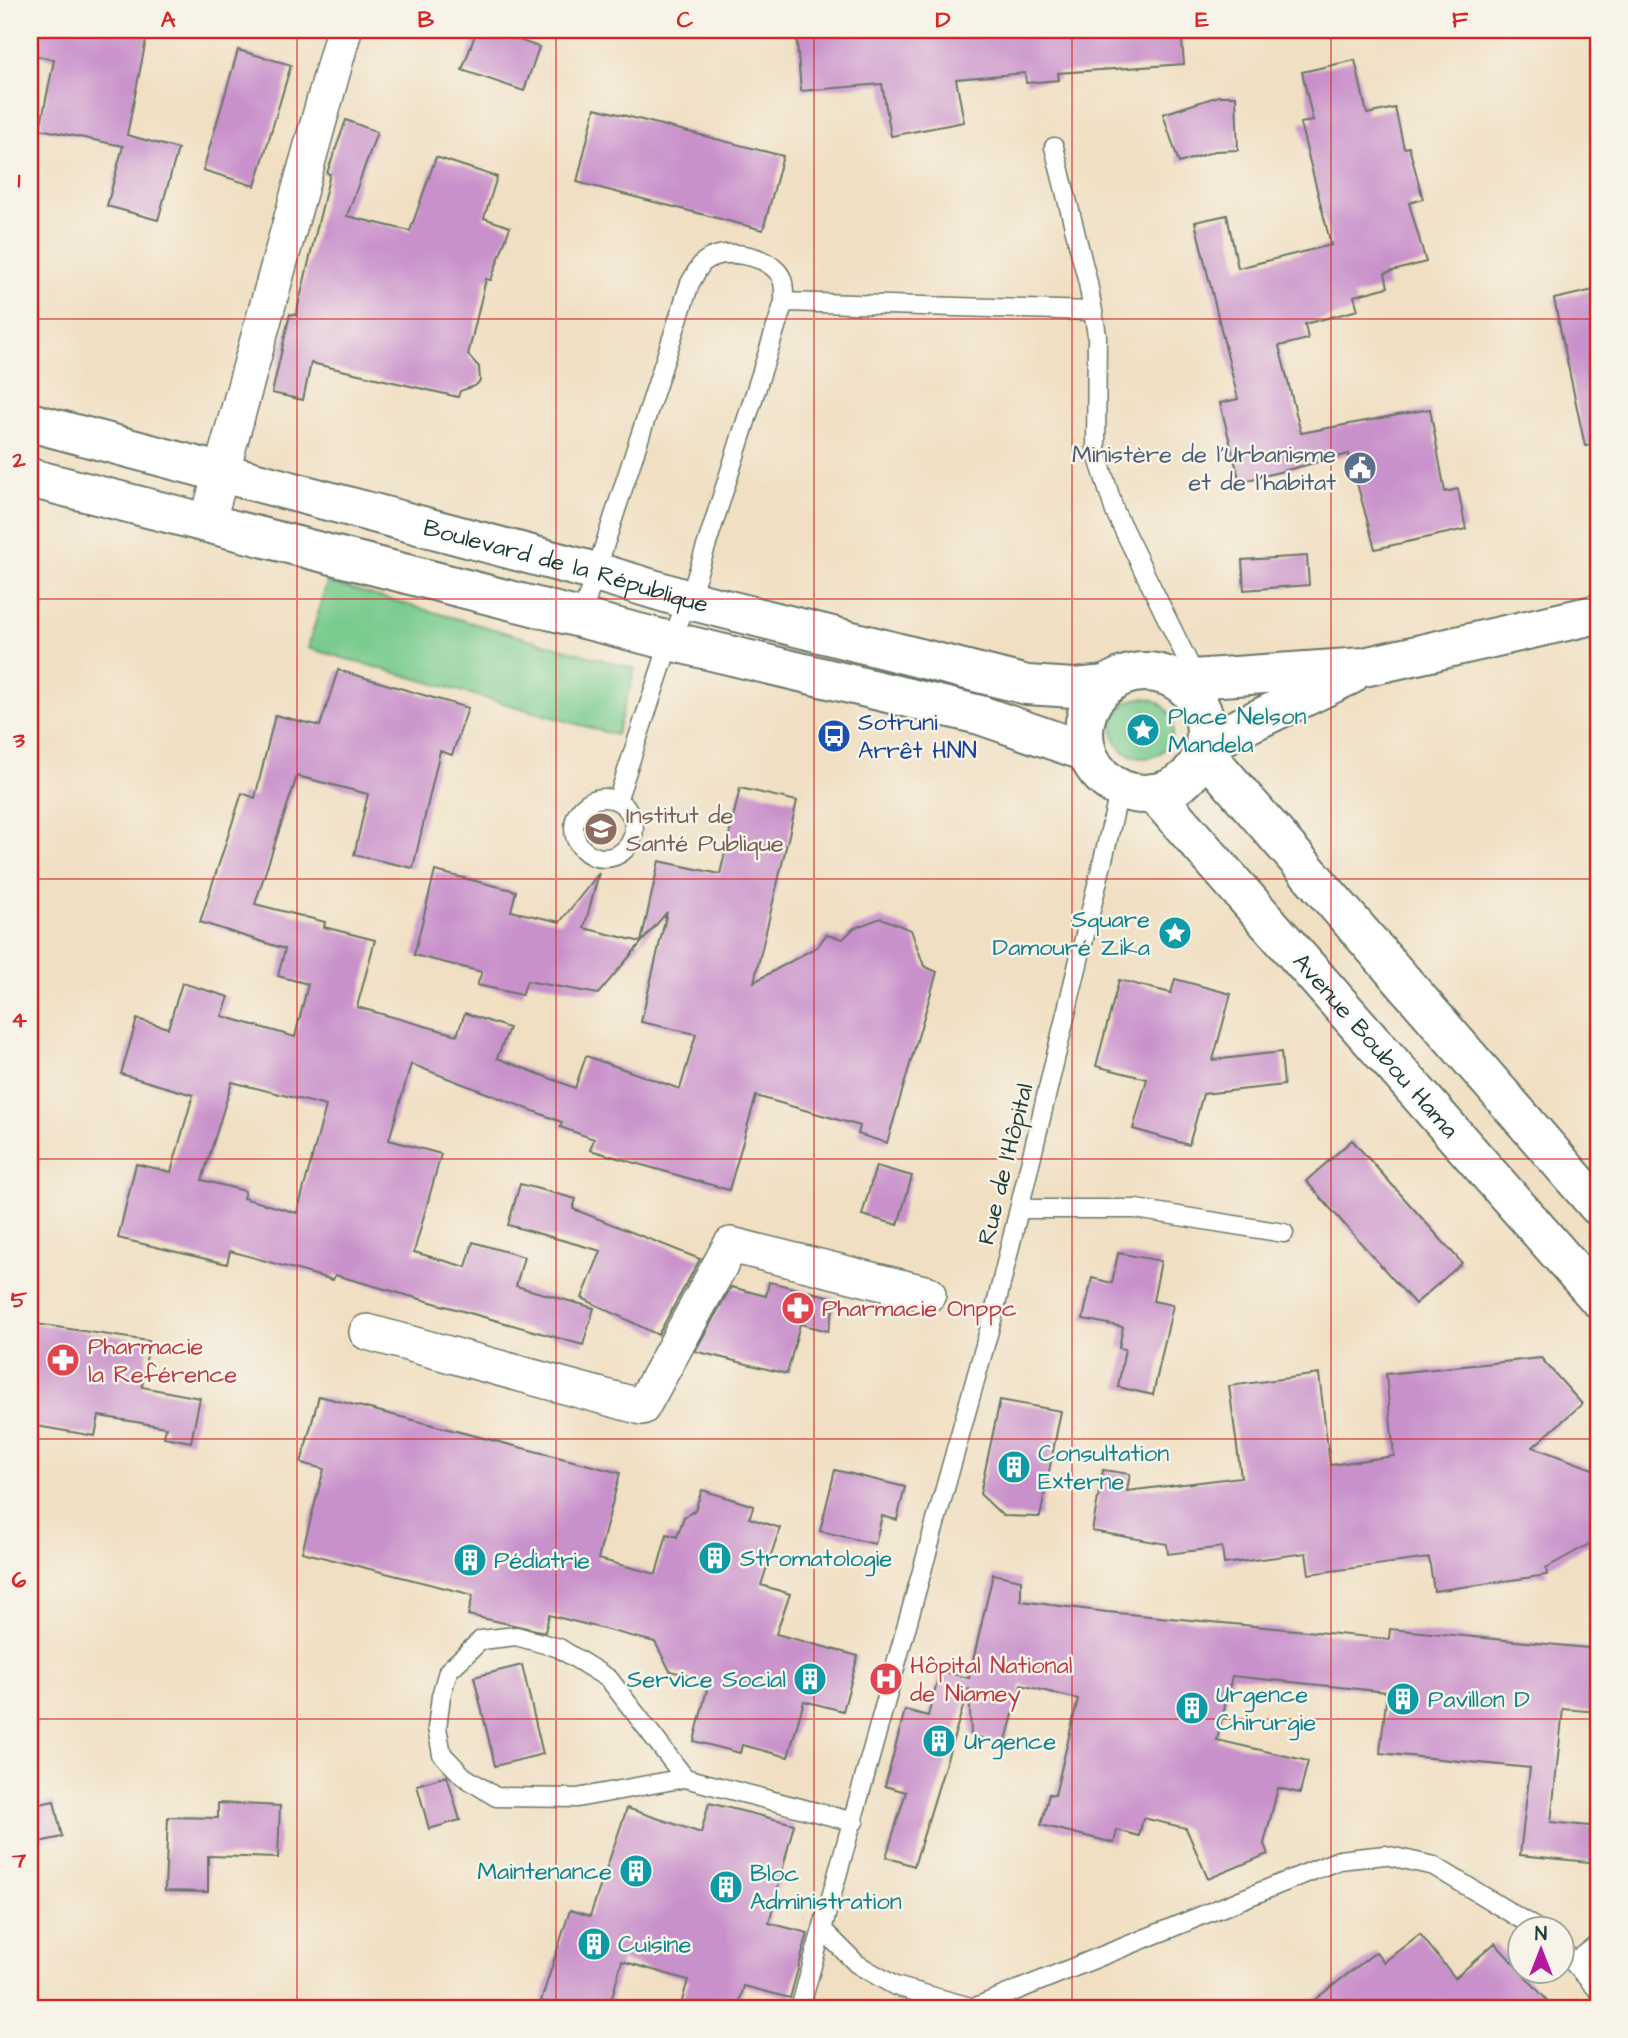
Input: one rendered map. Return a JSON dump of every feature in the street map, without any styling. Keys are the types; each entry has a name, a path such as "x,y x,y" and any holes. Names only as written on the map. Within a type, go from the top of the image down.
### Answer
{"main road":[{"name":"Boulevard de la République","path":"30,422 596,572 689,600 1027,685 1074,688 1107,685"},
{"name":"Boulevard de la République","path":"30,478 670,641 981,715 1087,752"},
{"path":"1187,679 1202,708 1207,726 1205,748 1196,768 1185,780 1170,789 1137,791 1094,767 1083,738 1087,716 1096,695 1123,675 1161,673 1187,679 1364,667 1598,614"},
{"path":"1205,748 1364,667"},
{"path":"1205,748 1598,1206"},
{"name":"Avenue Boubou Hama","path":"1137,791 1598,1297"}],"street":[{"path":"207,523 344,30"},
{"path":"367,1332 642,1407 732,1245 928,1294"}],"lane":[{"path":"1054,147 1097,335 1096,451 1115,512 1187,679"},
{"path":"581,617 690,283 704,261 724,253 750,257 776,270 784,282 784,302 689,600 670,641 617,801"},
{"path":"784,302 1093,311"},
{"name":"Rue de l'Hôpital","path":"811,2008 801,2005 930,1549 995,1309 1019,1209 1137,791"},
{"path":"1019,1209 1136,1209 1284,1234"},
{"path":"685,1778 609,1679 559,1648 516,1636 481,1640 448,1671 440,1696 437,1728 442,1754 463,1776 496,1797 577,1798 685,1778 854,1822"},
{"path":"823,1930 856,1964 895,1986 974,2008 1339,1860 1385,1856 1434,1866 1516,1916"},
{"path":"1576,1953 1598,1944"},
{"path":"1576,1965 1598,1990"}],"green space":[{"path":"327,582 635,669 616,735 308,648"},
{"name":"Place Nelson Mandela","path":"1137,698 1149,698 1165,706 1171,716 1171,740 1165,750 1149,758 1137,758 1121,750 1113,734 1113,722 1121,706"}],"building":[{"path":"30,30 148,30 127,135 178,149 158,220 107,206 123,146 40,129 54,60 30,54"},
{"path":"477,30 490,30 539,47 524,91 462,70"},
{"path":"796,30 1181,30 1184,64 1058,73 1059,80 1026,83 1025,73 956,79 964,122 891,136 882,84 801,91"},
{"path":"238,50 291,65 255,186 203,170"},
{"path":"1355,60 1367,114 1395,108 1404,148 1409,147 1423,199 1409,203 1426,262 1385,273 1388,287 1354,296 1358,310 1305,324 1308,339 1279,346 1301,433 1430,409 1445,492 1458,489 1466,529 1375,549 1349,454 1240,482 1220,403 1238,399 1195,222 1227,215 1238,268 1331,245 1300,123 1313,121 1302,72"},
{"path":"1219,96 1236,96 1238,150 1215,151 1179,163 1163,114"},
{"path":"595,108 783,156 763,230 577,182"},
{"path":"346,120 377,132 347,216 410,231 436,157 497,177 484,218 510,227 491,280 486,279 468,355 479,367 480,381 475,386 460,391 458,397 311,363 303,400 272,393 290,314 296,315 330,174 327,173"},
{"path":"1598,289 1598,444 1585,446 1554,299"},
{"path":"1307,556 1309,585 1244,590 1242,560"},
{"path":"338,670 468,708 452,755 440,751 413,868 354,855 368,794 297,776 255,904 325,922 324,927 375,940 357,1007 457,1035 465,1013 509,1028 497,1058 575,1088 586,1056 680,1089 696,1034 641,1022 667,912 598,994 527,981 522,995 477,985 482,972 414,955 435,871 516,891 511,911 560,922 599,873 584,928 641,942 659,861 720,874 740,788 797,801 754,982 818,946 826,935 843,939 854,928 881,918 911,930 924,966 937,972 887,1143 858,1134 860,1126 756,1096 729,1190 590,1150 594,1139 560,1127 562,1122 411,1064 389,1140 441,1154 414,1252 466,1267 473,1242 524,1257 516,1286 594,1308 583,1345 335,1275 333,1280 230,1251 227,1264 118,1238 136,1164 171,1172 193,1095 121,1074 137,1019 168,1028 182,983 229,997 222,1016 295,1037 308,984 278,976 285,949 200,922 242,793 255,798 275,715 320,726","holes":["232,1082 326,1106 297,1213 243,1198 245,1191 202,1180"]},
{"path":"1175,979 1231,994 1213,1060 1281,1052 1284,1085 1203,1094 1189,1145 1133,1129 1147,1079 1096,1066 1119,980 1171,993"},
{"path":"1352,1140 1462,1263 1415,1304 1306,1181"},
{"path":"876,1166 912,1176 898,1225 862,1215"},
{"path":"520,1184 576,1199 573,1209 700,1259 658,1335 582,1298 601,1251 508,1225"},
{"path":"1118,1253 1161,1261 1153,1301 1173,1305 1153,1395 1118,1387 1125,1349 1119,1348 1123,1327 1083,1319 1092,1278 1112,1283"},
{"path":"769,1282 836,1298 828,1331 800,1324 787,1374 695,1351 731,1287 766,1296"},
{"path":"30,1323 149,1341 142,1387 200,1398 191,1442 164,1437 166,1427 99,1416 95,1436 30,1425"},
{"path":"1541,1358 1582,1404 1533,1447 1598,1471 1598,1539 1546,1568 1547,1575 1434,1591 1429,1558 1309,1574 1306,1553 1224,1564 1222,1547 1168,1554 1167,1544 1092,1531 1103,1470 1130,1474 1127,1491 1241,1477 1229,1386 1319,1374 1330,1465 1394,1456 1386,1374"},
{"path":"319,1396 620,1473 598,1559 656,1574 667,1534 677,1537 684,1517 695,1510 702,1490 754,1506 749,1518 780,1528 761,1585 790,1594 776,1634 858,1656 843,1711 804,1701 788,1757 742,1745 740,1753 694,1741 709,1681 670,1671 655,1642 549,1615 545,1632 468,1615 473,1595 302,1552 324,1469 301,1463"},
{"name":"Consultation Externe","path":"1000,1400 1061,1411 1040,1517 1003,1516 980,1494"},
{"path":"835,1470 905,1487 897,1520 882,1516 875,1544 820,1531"},
{"path":"993,1574 1021,1580 1021,1601 1107,1612 1389,1639 1390,1629 1598,1649 1598,1712 1563,1709 1551,1822 1598,1827 1598,1863 1520,1855 1530,1768 1380,1753 1387,1692 1232,1676 1217,1740 1308,1761 1300,1793 1278,1788 1264,1844 1268,1854 1208,1879 1186,1828 1143,1818 1139,1836 1117,1830 1114,1843 1041,1825 1049,1794 1055,1795 1078,1699 1021,1685 1005,1744 971,1735 969,1688 914,1866 886,1857 906,1792 885,1786 905,1710 928,1716 940,1671 969,1678"},
{"path":"522,1665 543,1754 495,1766 474,1677"},
{"path":"447,1776 460,1820 429,1829 417,1785"},
{"path":"54,1801 62,1837 30,1844 30,1806"},
{"path":"218,1803 280,1806 278,1858 208,1856 208,1892 165,1891 168,1817 218,1818"},
{"path":"709,1803 794,1824 769,1923 808,1933 790,1998 744,1986 738,2008 680,2008 688,1980 622,1961 609,2008 569,2008 541,2001 570,1910 590,1916 627,1808 701,1833"},
{"path":"1420,1934 1455,1978 1495,1943 1506,1955 1506,1986 1534,1986 1554,2008 1304,2008 1376,1952 1384,1962"}],"place":[{"name":"Ministère de l'Urbanisme et de l'habitat","path":"1360,468"},
{"name":"Place Nelson Mandela","path":"1143,730"},
{"name":"Sotruni Arrêt HNN","path":"834,736"},
{"name":"Institut de Santé Publique","path":"601,829"},
{"name":"Square Damouré Zika","path":"1175,933"},
{"name":"Pharmacie Onppc","path":"798,1308"},
{"name":"Pharmacie la Reférence","path":"63,1360"},
{"name":"Consultation Externe","path":"1014,1467"},
{"name":"Stromatologie","path":"715,1558"},
{"name":"Pédiatrie","path":"470,1560"},
{"name":"Service Social","path":"810,1679"},
{"name":"Hôpital National de Niamey","path":"886,1679"},
{"name":"Pavillon D","path":"1403,1699"},
{"name":"Urgence Chirurgie","path":"1192,1708"},
{"name":"Urgence","path":"939,1741"},
{"name":"Maintenance","path":"636,1871"},
{"name":"Bloc Administration","path":"726,1887"},
{"name":"Cuisine","path":"594,1944"}]}
